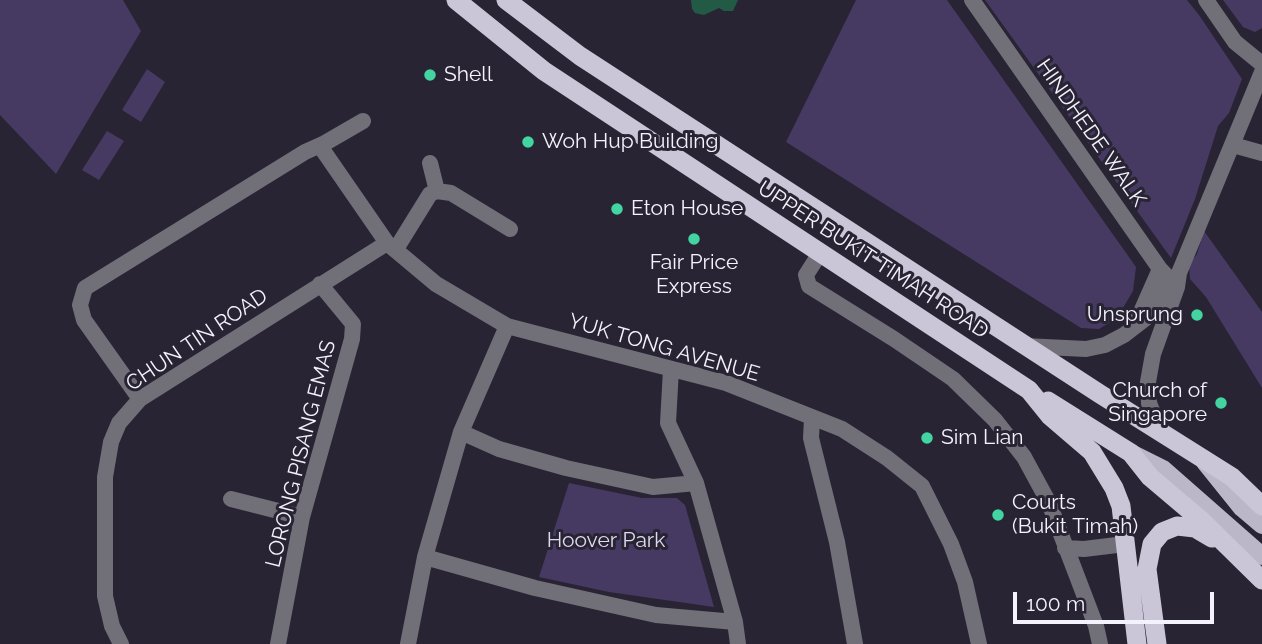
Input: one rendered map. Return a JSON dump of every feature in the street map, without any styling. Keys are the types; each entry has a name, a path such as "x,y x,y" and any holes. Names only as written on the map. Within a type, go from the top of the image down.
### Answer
{"highway":[{"name":"UPPER BUKIT TIMAH ROAD","path":"456,0 536,66 1029,390 1050,416 1093,452 1121,506 1137,644"},
{"name":"UPPER BUKIT TIMAH ROAD","path":"506,0 580,56 1232,477 1262,506"},
{"path":"1029,390 1131,453 1150,477 1262,580"},
{"path":"1157,644 1147,569 1152,544 1162,532 1177,526 1195,528 1231,549"}],"main road":[{"path":"1131,453 1163,469 1262,556"},
{"path":"1203,460 1242,508 1262,525"}],"street":[{"name":"HINDHEDE WALK","path":"972,0 1172,277"},
{"path":"1206,0 1235,42 1262,64"},
{"path":"1026,346 1086,349 1105,345 1150,315 1172,277 1233,145 1262,72"},
{"path":"140,400 84,320 80,305 85,288 305,152 363,121"},
{"path":"1233,145 1262,153"},
{"name":"YUK TONG AVENUE","path":"320,146 392,246 436,284 507,326 726,383 842,429 887,458 922,486 951,544 965,582 979,644"},
{"path":"430,163 437,191"},
{"path":"392,246 430,194 437,191 451,193 510,229"},
{"name":"CHUN TIN ROAD","path":"121,644 112,626 105,596 105,477 111,442 119,423 140,400 320,284 392,246"},
{"path":"820,253 806,275 809,286 953,379 995,420 1024,457 1049,503 1096,626 1100,644"},
{"path":"1160,431 1149,403 1149,375 1172,277"},
{"name":"LORONG PISANG EMAS","path":"278,644 302,517 352,339 352,324 320,284"},
{"path":"408,644 425,556 461,432 507,326"},
{"path":"671,369 668,423 696,483 735,622 738,644"},
{"path":"812,418 811,438 837,542 855,644"},
{"path":"461,432 499,449 566,468 653,487 696,483"},
{"path":"231,499 302,517"},
{"path":"1065,548 1089,549 1125,544"},
{"path":"1072,565 1080,554 1089,549"},
{"path":"425,556 536,588 656,615 735,622"}],"green space":[{"path":"0,0 123,0 141,31 56,174 0,115"},
{"path":"856,0 947,0 1136,267 1133,291 1117,318 1099,329 1081,328 786,142"},
{"path":"985,0 1187,0 1199,15 1242,79 1229,113 1218,126 1195,199 1171,258"},
{"path":"1223,0 1262,0 1262,28 1255,32 1243,27"},
{"path":"147,69 165,82 141,122 122,110"},
{"path":"107,131 124,141 99,180 82,170"},
{"path":"1204,231 1262,312 1262,388 1206,297 1190,279 1189,265 1197,254"},
{"name":"Hoover Park","path":"569,483 642,498 677,498 685,505 714,607 609,592 539,577"}],"shaded area":[{"path":"691,0 738,0 733,11 719,8 704,15 695,13"}],"place":[{"name":"Shell","path":"430,75"},
{"name":"Woh Hup Building","path":"528,142"},
{"name":"Eton House","path":"617,209"},
{"name":"Fair Price Express","path":"694,239"},
{"name":"Unsprung","path":"1197,315"},
{"name":"Church of Singapore","path":"1221,403"},
{"name":"Sim Lian","path":"927,438"},
{"name":"Courts (Bukit Timah)","path":"998,515"}]}
